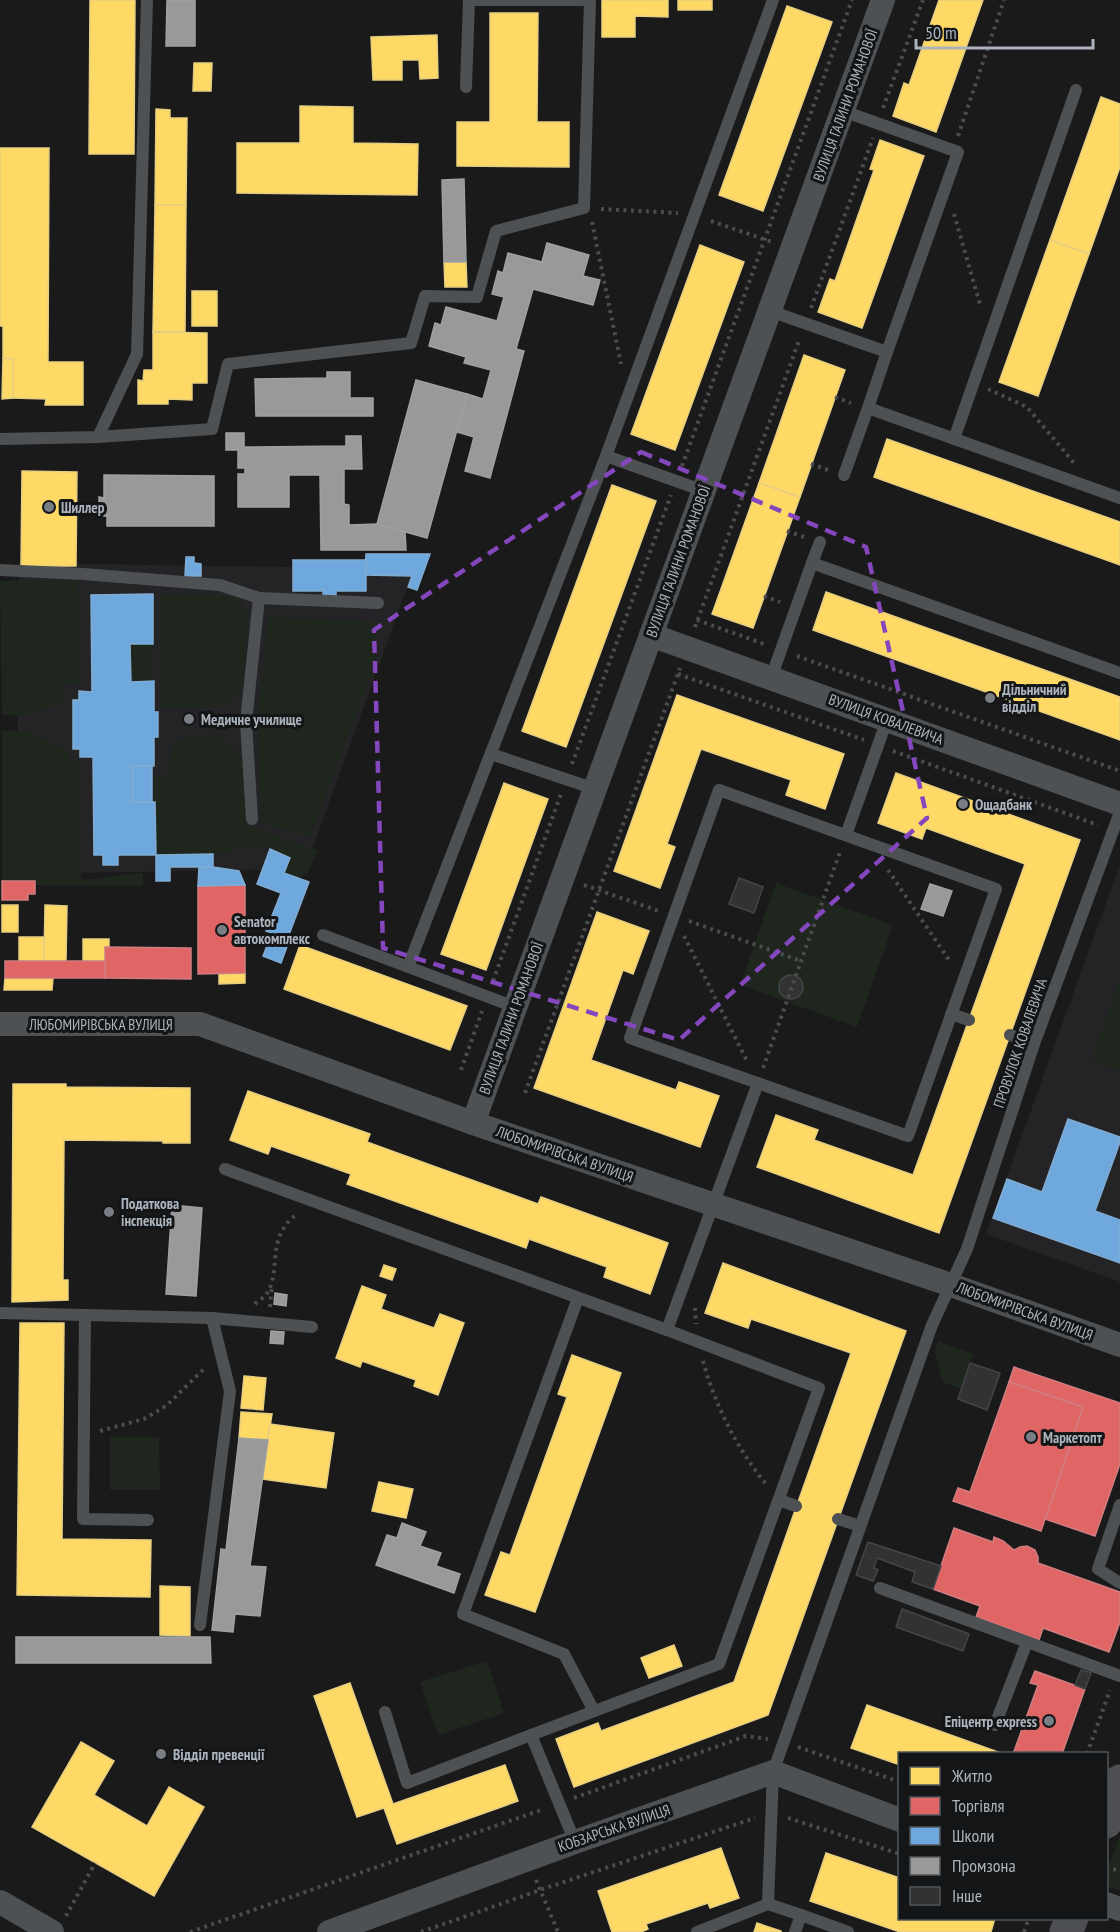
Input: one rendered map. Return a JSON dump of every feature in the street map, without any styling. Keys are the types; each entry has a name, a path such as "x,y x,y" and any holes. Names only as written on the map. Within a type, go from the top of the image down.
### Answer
{"main road":[{"path":"1108,1819 1120,1781"}],"street":[{"name":"ВУЛИЦЯ ГАЛИНИ РОМАНОВОЇ","path":"473,1123 883,0"},
{"name":"ВУЛИЦЯ КОВАЛЕВИЧА","path":"651,635 1120,804"},
{"name":"ЛЮБОМИРІВСЬКА ВУЛИЦЯ","path":"0,1024 200,1024 473,1123 951,1285 1120,1345"},
{"path":"773,1773 898,1819"},
{"name":"КОБЗАРСЬКА ВУЛИЦЯ","path":"329,1932 773,1773"},
{"path":"0,1902 57,1928"}],"lane":[{"path":"98,437 137,354 147,0"},
{"path":"0,439 98,437 212,429 228,364 411,343 425,296 477,297 496,231 584,208 590,0 468,0 466,87"},
{"path":"408,967 606,456 773,0"},
{"path":"954,439 1076,90"},
{"path":"843,111 958,152 844,475"},
{"path":"770,311 887,352"},
{"path":"868,408 1120,498"},
{"path":"606,456 704,491"},
{"path":"771,678 820,543"},
{"path":"812,563 1120,673"},
{"path":"0,570 220,585 259,598 378,603"},
{"path":"252,819 246,723 259,598"},
{"path":"846,835 887,720"},
{"path":"491,754 595,789"},
{"path":"719,790 870,844 996,889 908,1136 630,1038 719,790"},
{"name":"ПРОВУЛОК КОВАЛЕВИЧА","path":"768,1904 773,1773 932,1325 967,1249 1034,1044 1120,812"},
{"path":"323,935 515,1007"},
{"path":"951,1014 969,1020"},
{"path":"1010,1035 1034,1044"},
{"path":"667,1330 758,1083"},
{"path":"225,1169 667,1330 819,1388 719,1664 406,1783 385,1712"},
{"path":"578,1298 463,1614 564,1654 594,1711"},
{"path":"0,1313 212,1318 312,1327"},
{"path":"85,1315 83,1519 148,1520"},
{"path":"200,1625 230,1391 212,1318"},
{"path":"778,1500 796,1506"},
{"path":"1120,1505 1098,1569 1120,1582"},
{"path":"838,1519 860,1527"},
{"path":"880,1588 1118,1675"},
{"path":"995,1725 1027,1642"},
{"path":"531,1735 575,1842"},
{"path":"697,1932 768,1904 848,1932"},
{"path":"795,1932 801,1916"}],"path":[{"path":"461,1070 852,0"},
{"path":"525,1093 922,0"},
{"path":"953,150 1004,0"},
{"path":"946,186 990,337"},
{"path":"584,208 694,214 792,249"},
{"path":"584,208 592,221 627,397"},
{"path":"974,383 1027,407 1097,490"},
{"path":"697,620 1120,771"},
{"path":"678,674 1113,830"},
{"path":"758,1083 846,835"},
{"path":"870,844 963,981"},
{"path":"674,916 758,1083"},
{"path":"267,1322 274,1259 279,1237 287,1221 314,1202"},
{"path":"690,1266 698,1342 710,1387 752,1467 778,1500"},
{"path":"225,1319 252,1306 266,1296 273,1279"},
{"path":"84,1435 144,1419 159,1410 194,1380 220,1350"},
{"path":"1088,1752 1118,1675"},
{"path":"421,1932 771,1812 898,1853"},
{"path":"528,1859 558,1932"},
{"path":"57,1928 95,1863"}],"highlighted area":[{"path":"641,452 866,547 927,818 679,1040 383,948 374,630"}],"shaded area":[{"name":"Медичне училище","path":"19,563 414,569 305,869 17,874"},
{"path":"0,581 78,581 80,684 62,684 63,702 30,715 2,715"},
{"path":"160,594 223,595 238,599 245,607 248,619 243,684 239,694 229,706 161,708"},
{"path":"269,614 275,617 378,622 375,677 370,677 310,837 263,823 260,818 258,714"},
{"path":"130,644 153,644 154,681 131,682"},
{"path":"2,731 30,731 68,750 69,762 78,762 81,880 143,873 143,886 35,885 34,881 2,881"},
{"path":"214,735 224,739 233,747 246,767 248,787 246,825 317,850 308,873 298,878 284,873 290,858 270,849 241,846 230,853 156,855 152,777 167,777 173,747 177,742 191,737"},
{"path":"1120,865 1120,1282 986,1234"},
{"path":"776,883 893,925 857,1027 740,985"},
{"path":"1120,978 1120,1071 1091,1060"},
{"path":"938,1341 973,1354 961,1389 943,1382 935,1352"},
{"path":"110,1437 159,1437 160,1490 110,1490"},
{"path":"487,1661 504,1713 438,1735 420,1682"},
{"path":"1120,1835 1120,1891 1108,1886 1108,1868"}],"building: Житло":[{"path":"90,0 135,0 134,154 89,154"},
{"path":"602,0 668,0 668,17 635,16 635,37 602,37"},
{"path":"678,0 712,0 712,10 678,10"},
{"path":"939,0 983,0 936,132 893,116 904,83 909,85"},
{"path":"787,6 832,22 763,211 719,195"},
{"path":"490,13 538,13 537,122 569,122 569,167 457,166 457,122 490,122"},
{"path":"437,35 438,78 420,79 419,60 402,60 402,80 373,80 371,37"},
{"path":"194,63 212,63 211,91 193,91"},
{"path":"1101,97 1120,104 1120,167 1089,254 1050,240"},
{"path":"300,106 353,107 353,143 418,144 417,195 237,193 237,143 300,143"},
{"path":"156,109 170,110 170,118 187,118 186,205 155,205"},
{"path":"880,140 924,156 862,328 818,312 830,279 835,281 874,170 870,169"},
{"path":"0,148 49,148 48,362 83,362 83,405 45,405 46,399 13,398 13,359 3,358 3,326 0,326"},
{"path":"155,205 186,205 185,332 153,332"},
{"path":"1050,240 1089,254 1038,396 999,382"},
{"path":"700,245 744,262 675,450 631,434"},
{"path":"444,262 466,262 467,287 445,287"},
{"path":"192,291 217,291 217,326 192,326"},
{"path":"153,332 207,333 207,383 192,383 192,400 168,399 168,404 138,404 138,380 143,381 144,370 153,370"},
{"path":"804,355 845,370 800,497 759,483"},
{"path":"3,358 13,359 13,398 2,399"},
{"path":"887,439 1120,522 1120,565 874,477"},
{"name":"Шиллер","path":"22,471 77,472 76,566 21,566"},
{"path":"759,483 800,497 753,628 712,614"},
{"path":"612,485 656,501 566,747 522,731"},
{"path":"826,592 1120,697 1120,740 813,630"},
{"path":"677,695 844,754 825,809 786,795 791,780 701,749 667,844 675,847 660,888 614,871"},
{"path":"896,773 1080,840 939,1233 757,1167 776,1115 818,1130 814,1140 913,1175 1025,864 926,828 922,839 878,823"},
{"path":"504,783 548,799 486,970 441,954"},
{"path":"2,905 18,905 18,932 2,932"},
{"path":"45,905 67,906 66,961 44,961"},
{"path":"597,912 649,931 633,974 623,970 591,1060 676,1090 679,1082 719,1096 700,1147 534,1088"},
{"path":"19,937 44,937 44,961 19,961"},
{"path":"83,939 109,939 109,947 105,947 105,961 83,961"},
{"path":"300,945 467,1006 450,1050 284,989"},
{"path":"245,973 245,983 219,984 219,974"},
{"path":"5,978 53,978 52,990 4,990"},
{"path":"13,1084 66,1084 66,1087 190,1088 190,1143 64,1140 63,1280 68,1280 68,1300 12,1302"},
{"path":"248,1091 370,1134 367,1142 538,1204 541,1197 668,1243 650,1294 604,1277 607,1267 529,1239 526,1248 347,1184 351,1174 271,1146 268,1154 230,1140"},
{"path":"723,1263 906,1331 768,1715 574,1787 556,1739 598,1723 601,1731 734,1682 851,1353 751,1319 748,1328 705,1313"},
{"path":"384,1265 396,1269 392,1280 380,1276"},
{"path":"362,1286 386,1295 381,1309 434,1328 440,1314 464,1323 438,1395 414,1386 416,1380 362,1361 360,1367 336,1358"},
{"path":"20,1323 64,1323 62,1539 151,1540 150,1597 17,1595"},
{"path":"572,1355 621,1373 535,1612 485,1595 501,1552 510,1555 567,1397 558,1394"},
{"path":"244,1376 266,1378 263,1410 241,1408"},
{"path":"241,1412 272,1414 268,1440 239,1438"},
{"path":"270,1424 334,1433 326,1488 263,1479"},
{"path":"379,1482 413,1489 406,1518 372,1511"},
{"path":"160,1586 190,1587 190,1636 160,1635"},
{"path":"674,1645 682,1666 649,1678 641,1658"},
{"path":"350,1683 393,1804 505,1765 518,1801 397,1844 384,1808 357,1817 314,1696"},
{"path":"867,1705 998,1752 898,1752 898,1764 851,1748"},
{"path":"81,1742 114,1761 94,1795 147,1826 169,1787 204,1807 154,1896 32,1827"},
{"path":"721,1848 739,1898 710,1908 708,1903 646,1924 648,1929 641,1932 612,1932 598,1891"},
{"path":"826,1853 898,1877 898,1920 994,1920 991,1932 900,1932 810,1901"},
{"path":"757,1923 781,1931 781,1932 754,1932"}],"building: Торгівля":[{"path":"2,881 35,881 35,894 28,894 28,900 2,900"},
{"name":"Senator автокомплекс","path":"245,885 245,973 198,974 198,886"},
{"path":"105,947 191,948 191,979 105,978"},
{"path":"5,961 105,961 105,978 5,978"},
{"path":"1014,1367 1120,1403 1120,1464 1095,1536 1045,1519 1083,1407 1009,1382"},
{"name":"Маркетопт","path":"1009,1382 1083,1407 1041,1531 953,1501 958,1488 970,1492"},
{"path":"954,1528 993,1542 994,1537 1014,1550 1027,1546 1035,1550 1038,1563 1120,1592 1120,1622 1109,1652 1043,1628 1039,1640 976,1617 980,1606 933,1589"},
{"name":"Епіцентр express","path":"1035,1671 1085,1689 1063,1752 1014,1752 1038,1685 1030,1683"}],"building: Школи":[{"path":"366,554 430,554 417,590 408,587 412,576 365,575"},
{"path":"186,557 194,557 194,563 201,564 201,576 185,576"},
{"path":"293,560 366,560 366,591 336,591 336,596 323,596 323,591 293,591"},
{"path":"153,594 153,644 130,644 131,682 154,681 154,712 158,712 158,737 154,737 154,766 133,766 133,802 155,802 156,855 118,855 118,865 103,865 103,855 94,855 93,757 80,757 80,749 73,749 73,700 79,700 79,691 92,692 91,595"},
{"path":"133,766 152,766 152,802 133,802"},
{"path":"270,849 290,858 284,873 309,882 287,940 289,941 281,963 263,956 272,933 266,931 281,893 257,884"},
{"path":"213,854 213,867 170,867 170,881 156,881 156,855"},
{"path":"199,867 239,871 245,885 198,886"},
{"path":"1068,1119 1120,1137 1095,1211 1120,1220 1120,1263 993,1218 1007,1179 1042,1192"}],"building: Промзона":[{"path":"167,0 195,0 195,46 166,46"},
{"path":"464,179 466,262 444,262 442,180"},
{"path":"547,243 589,255 583,276 600,280 593,305 533,289 516,349 524,351 490,478 465,471 474,437 457,432 467,394 483,399 491,370 464,363 466,357 429,346 435,323 441,325 446,307 497,321 504,297 492,294 498,271 503,273 508,253 542,262"},
{"path":"327,372 350,372 350,398 373,398 373,416 256,416 255,379 327,378"},
{"path":"416,380 467,394 427,538 377,524"},
{"path":"226,433 244,433 244,447 346,446 346,436 361,436 362,469 344,469 344,504 349,505 349,525 377,524 405,532 406,550 321,550 320,475 289,475 289,507 238,507 238,474 245,474 245,468 238,468 238,450 226,450"},
{"path":"104,475 214,476 214,526 107,526 107,516 99,516 99,497 104,498"},
{"path":"930,884 952,891 943,916 921,909"},
{"path":"172,1205 202,1208 196,1296 166,1294"},
{"path":"275,1293 287,1295 286,1306 274,1304"},
{"path":"271,1331 284,1332 283,1344 270,1343"},
{"path":"239,1438 268,1440 250,1566 266,1567 260,1616 235,1614 233,1632 212,1630 221,1549 226,1550"},
{"path":"402,1523 426,1532 420,1546 441,1553 436,1566 460,1574 454,1593 376,1565 387,1535 397,1538"},
{"path":"16,1637 210,1637 211,1663 16,1663"}],"building: Інше":[{"path":"739,878 763,887 754,913 729,904"},
{"path":"791,975 796,976 802,982 802,992 796,998 791,999 786,998 780,992 779,987 780,982 786,976"},
{"path":"970,1363 1000,1373 987,1410 958,1399"},
{"path":"868,1542 941,1566 933,1589 912,1582 915,1572 877,1558 874,1568 878,1570 873,1581 856,1575"},
{"path":"902,1609 969,1634 963,1651 896,1627"},
{"path":"1081,1670 1091,1673 1085,1689 1075,1685"}],"place":[{"name":"Шиллер","path":"49,507"},
{"name":"Дільничний відділ","path":"990,698"},
{"name":"Медичне училище","path":"189,719"},
{"name":"Ощадбанк","path":"963,804"},
{"name":"Senator автокомплекс","path":"222,930"},
{"name":"Податкова інспекція","path":"109,1212"},
{"name":"Маркетопт","path":"1031,1437"},
{"name":"Епіцентр express","path":"1049,1721"},
{"name":"Відділ превенції","path":"161,1754"}]}
